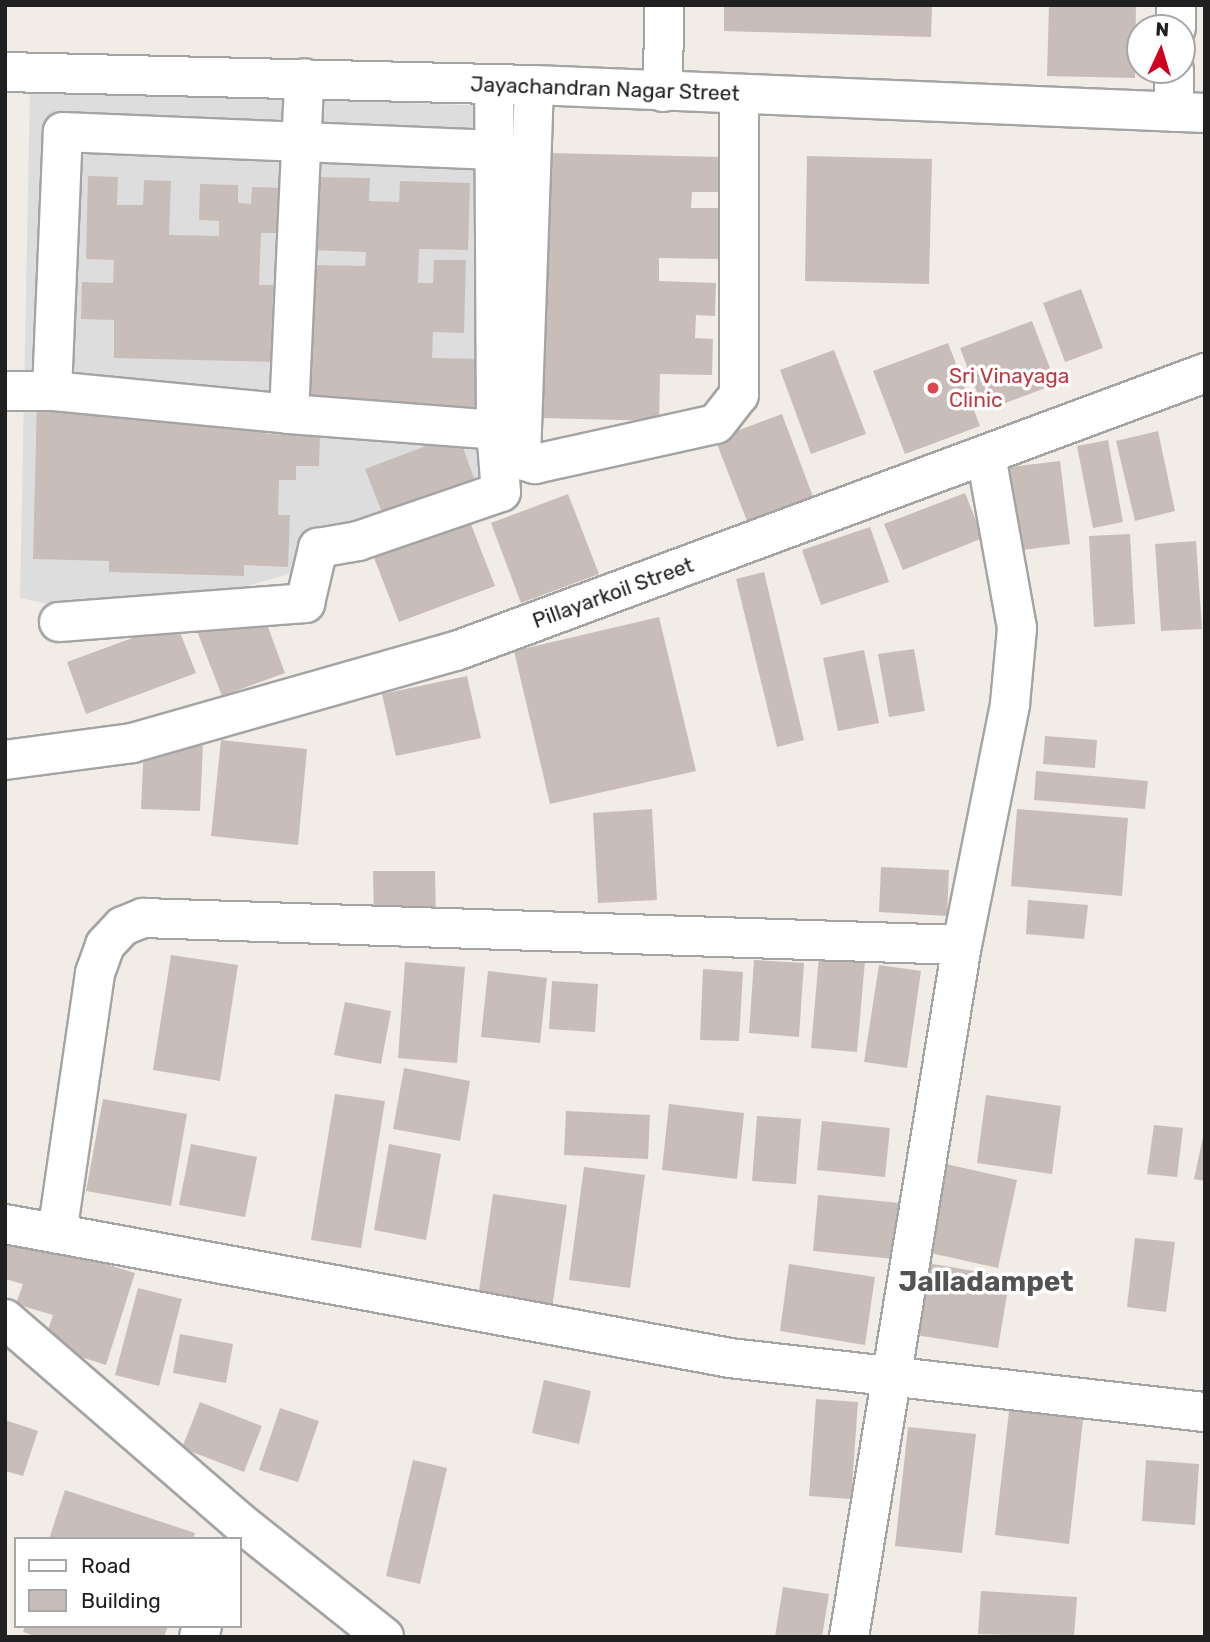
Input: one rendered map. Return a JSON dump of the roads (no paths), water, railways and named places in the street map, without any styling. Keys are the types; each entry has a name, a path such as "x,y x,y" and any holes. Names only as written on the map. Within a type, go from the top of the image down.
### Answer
{"street":[{"path":"663,92 664,5"},
{"name":"Jayachandran Nagar Street","path":"5,72 534,85 1189,112"},
{"path":"289,414 304,78"},
{"path":"59,622 305,603 318,548 358,541 501,492 496,430 494,84"},
{"path":"1179,84 1189,112"},
{"path":"534,85 521,460 535,464 716,424 739,396 739,95"},
{"path":"52,391 63,132 494,150"},
{"name":"Pillayarkoil Street","path":"5,760 132,743 456,651 1205,373"},
{"path":"5,391 52,391 289,414 496,430"},
{"path":"849,1637 894,1377 962,944 1010,704 1017,628 986,455"},
{"path":"57,1234 95,973 105,945 122,926 143,918 962,944"},
{"path":"5,1224 730,1358 1205,1412"},
{"path":"5,1319 234,1530 384,1637"}],"place":[{"name":"Sri Vinayaga Clinic","path":"933,388"}],"district":[{"name":"Jalladampet","path":"986,1282"}]}
